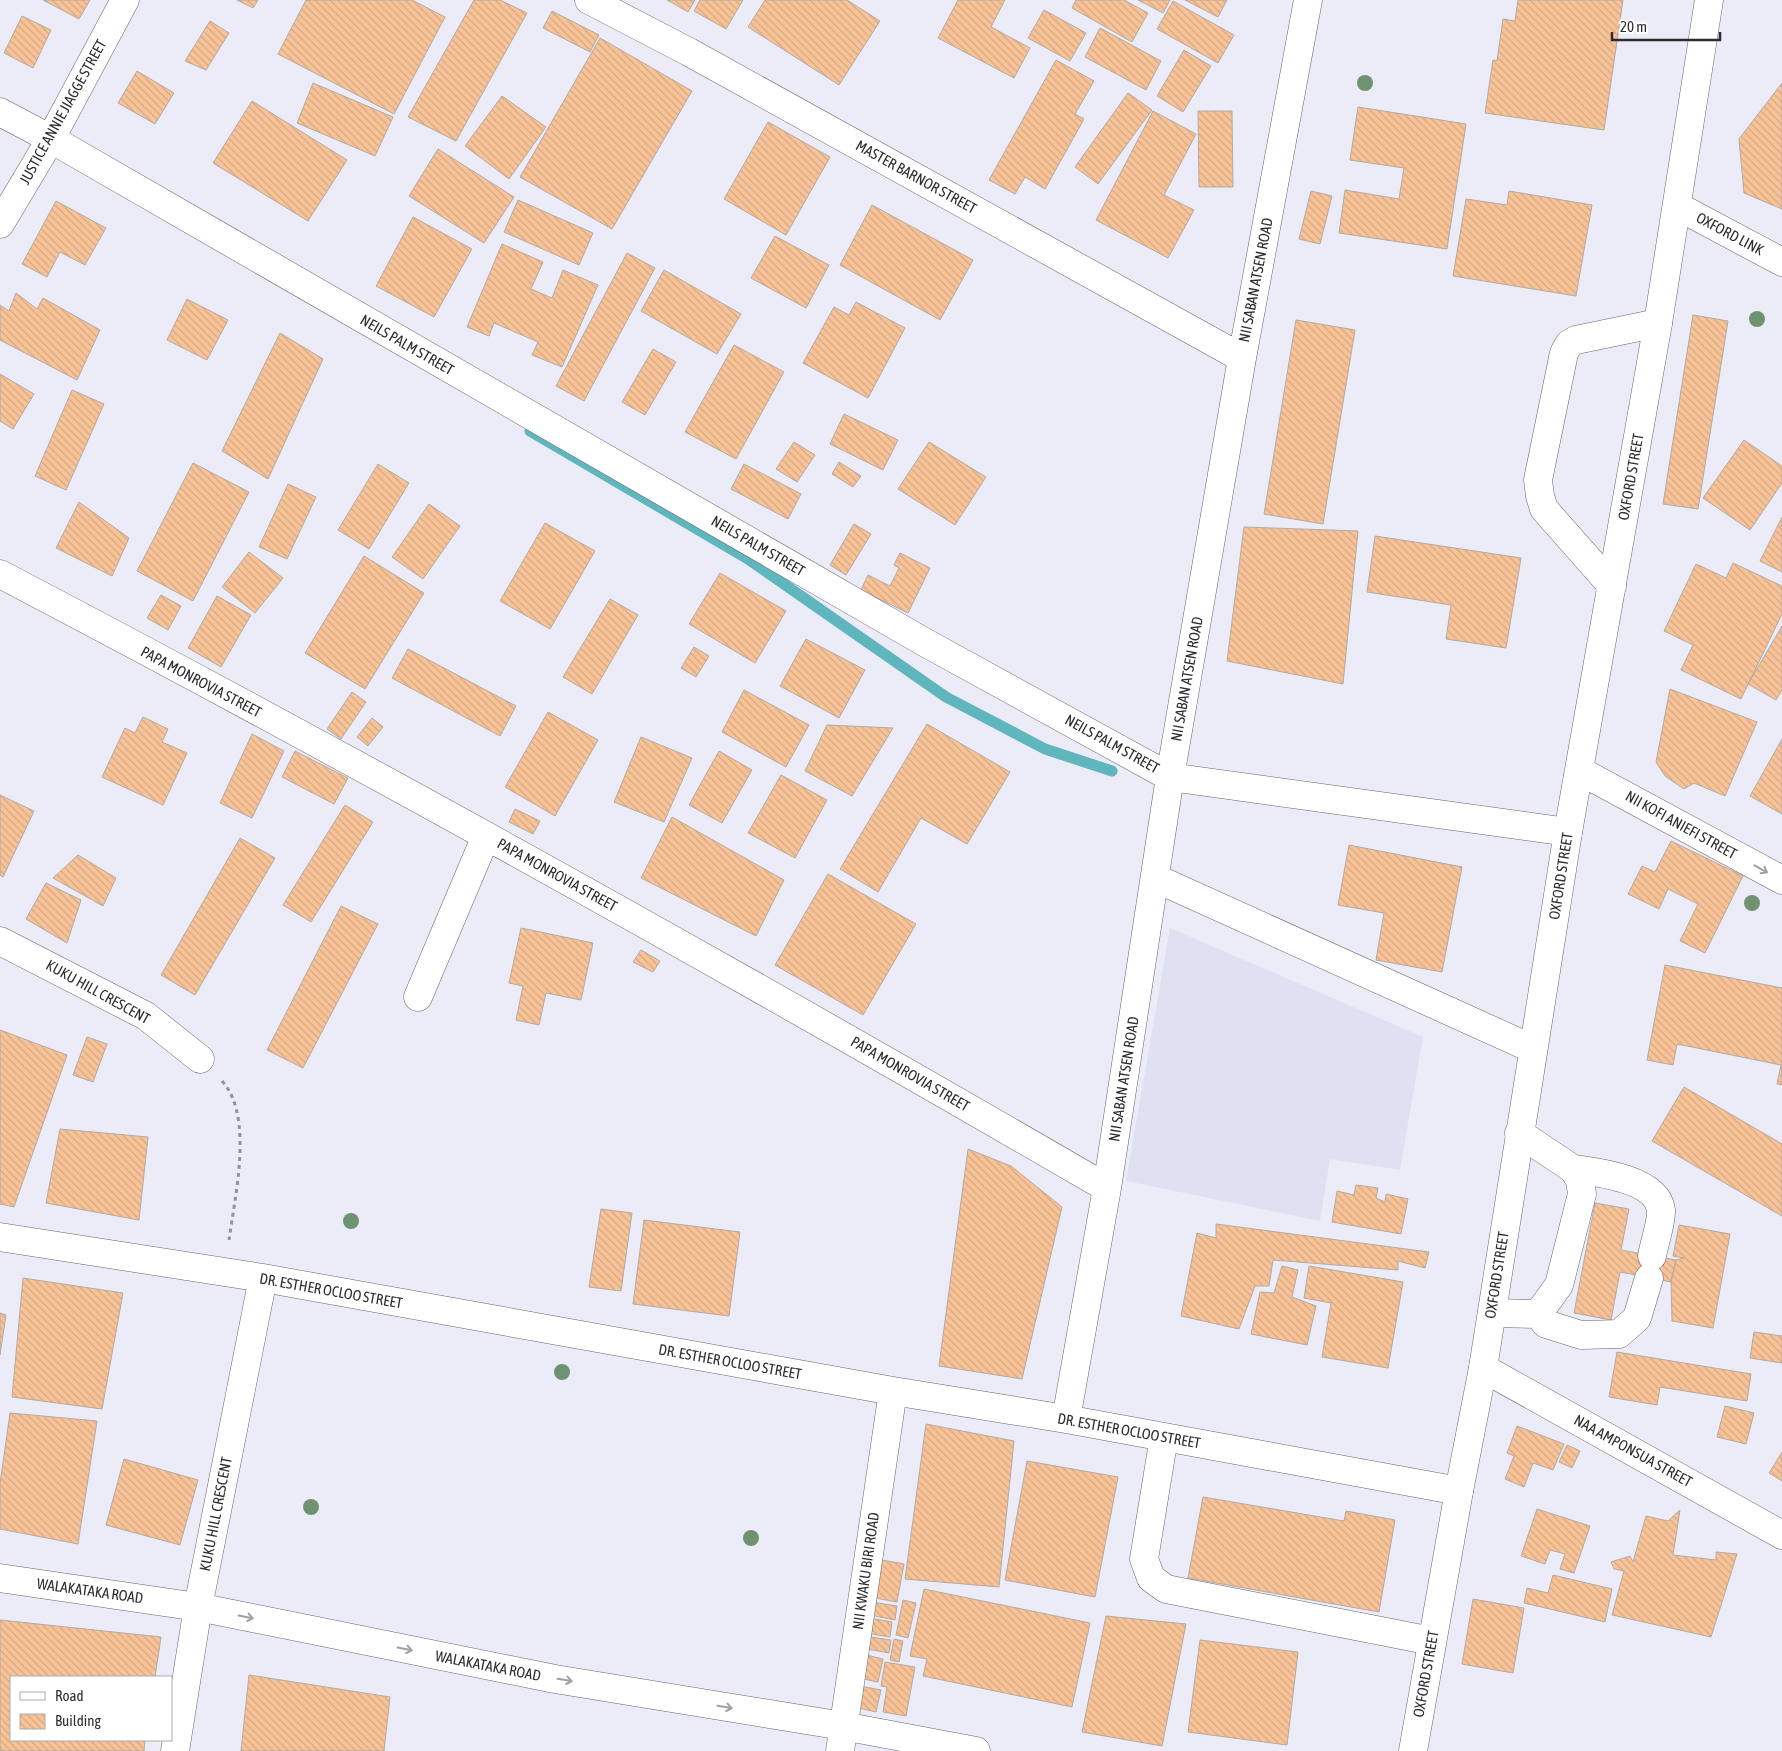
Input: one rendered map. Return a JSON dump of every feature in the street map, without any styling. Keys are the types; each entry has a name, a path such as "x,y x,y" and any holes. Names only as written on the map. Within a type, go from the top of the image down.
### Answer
{"street":[{"name":"JUSTICE ANNIE JIAGGE STREET","path":"0,224 50,140 125,0"},
{"name":"MASTER BARNOR STREET","path":"589,0 690,52 1242,358"},
{"name":"NII SABAN ATSEN ROAD","path":"1066,1419 1107,1188 1170,777 1242,358 1308,0"},
{"name":"OXFORD STREET","path":"1413,1751 1483,1368 1532,1049 1568,832 1658,323 1709,0"},
{"name":"NEILS PALM STREET","path":"0,112 926,643 1170,777 1568,832"},
{"name":"OXFORD LINK","path":"1677,206 1782,262"},
{"path":"1612,586 1544,510 1538,480 1564,353 1570,344 1576,340 1658,323"},
{"name":"PAPA MONROVIA STREET","path":"0,574 486,836 806,1014 1107,1188"},
{"name":"NII KOFI ANIEFI STREET","path":"1580,771 1782,880"},
{"path":"418,997 486,836"},
{"path":"1154,878 1532,1049"},
{"name":"KUKU HILL CRESCENT","path":"0,941 146,1016 200,1059"},
{"path":"1519,1133 1573,1169 1580,1180 1582,1194 1559,1285 1538,1314"},
{"path":"1538,1314 1546,1324 1581,1336 1619,1334 1638,1318 1651,1267 1661,1209 1651,1192 1617,1175 1573,1169"},
{"name":"DR. ESTHER OCLOO STREET","path":"0,1237 262,1278 893,1391 1066,1419 1459,1491"},
{"name":"KUKU HILL CRESCENT","path":"175,1751 198,1607 262,1278"},
{"path":"1492,1313 1538,1314"},
{"name":"NAA AMPONSUA STREET","path":"1483,1368 1782,1535"},
{"name":"NII KWAKU BIRI ROAD","path":"842,1739 893,1391"},
{"path":"1164,1437 1144,1559 1151,1578 1166,1589 1432,1641"},
{"name":"WALAKATAKA ROAD","path":"0,1578 198,1607 842,1739 976,1751"}],"path":[{"path":"200,1059 224,1082 237,1105 239,1160 224,1272"}],"shaded area":[{"path":"1170,928 1423,1037 1400,1170 1330,1159 1320,1221 1126,1181"}],"building":[{"path":"43,0 90,0 79,19"},
{"path":"237,0 258,0 253,8"},
{"path":"306,0 412,0 445,17 394,114 278,54"},
{"path":"474,0 500,0 527,13 456,141 408,117"},
{"path":"667,0 695,0 688,12"},
{"path":"700,0 743,0 726,29 694,11"},
{"path":"765,0 847,0 880,21 839,85 748,27"},
{"path":"958,0 1005,0 991,27 1030,48 1014,78 938,38"},
{"path":"1076,0 1124,0 1148,13 1132,42 1072,8"},
{"path":"1138,0 1170,0 1163,13"},
{"path":"1185,0 1227,0 1218,17"},
{"path":"1518,0 1623,0 1604,130 1485,113 1493,60 1497,61 1503,19 1515,21"},
{"path":"1173,1 1234,35 1218,63 1157,29"},
{"path":"1044,10 1086,33 1070,61 1028,38"},
{"path":"552,11 599,35 590,52 543,28"},
{"path":"22,16 51,30 33,68 4,53"},
{"path":"210,21 229,33 206,70 185,61"},
{"path":"1100,28 1161,61 1146,90 1085,57"},
{"path":"600,38 692,91 612,229 520,177"},
{"path":"1184,50 1211,66 1183,112 1157,96"},
{"path":"1056,60 1094,81 1075,114 1084,119 1045,189 1025,177 1015,194 989,180"},
{"path":"137,71 174,93 155,124 118,103"},
{"path":"313,83 393,117 375,156 297,123"},
{"path":"1782,83 1782,209 1744,193 1739,139"},
{"path":"1128,93 1152,110 1098,184 1075,167"},
{"path":"502,96 546,127 509,179 465,146"},
{"path":"252,101 347,160 308,221 213,163"},
{"path":"1358,107 1466,124 1447,249 1339,233 1345,190 1399,199 1404,168 1350,160"},
{"path":"1153,111 1196,134 1164,195 1194,210 1168,258 1096,220"},
{"path":"1198,111 1232,111 1233,187 1199,187"},
{"path":"768,122 830,157 786,235 724,199"},
{"path":"438,149 514,197 484,243 409,196"},
{"path":"1311,191 1332,196 1320,244 1299,239"},
{"path":"1509,191 1592,205 1576,296 1453,276 1466,199 1507,205"},
{"path":"518,200 593,233 579,265 504,232"},
{"path":"56,201 106,228 85,265 60,252 47,277 22,264"},
{"path":"872,205 973,260 940,320 840,265"},
{"path":"413,217 472,249 434,317 376,286"},
{"path":"775,236 829,265 806,308 751,278"},
{"path":"502,244 543,262 531,289 552,298 563,270 598,285 562,367 532,355 538,342 494,323 489,336 467,327"},
{"path":"627,253 655,268 584,401 556,386"},
{"path":"664,270 741,314 717,354 641,311"},
{"path":"16,293 37,309 43,298 100,330 77,380 0,340 0,305 9,311"},
{"path":"187,299 228,320 207,360 167,340"},
{"path":"856,302 905,328 868,398 803,363 834,307 849,315"},
{"path":"1693,315 1728,321 1698,509 1663,504"},
{"path":"1296,320 1355,330 1323,524 1264,514"},
{"path":"280,333 323,359 268,479 222,451"},
{"path":"734,345 784,372 736,459 685,432"},
{"path":"653,349 676,362 645,415 622,402"},
{"path":"0,374 34,394 13,429 0,421"},
{"path":"72,390 104,404 66,490 35,476"},
{"path":"844,414 898,440 883,470 830,444"},
{"path":"1744,440 1782,466 1782,483 1750,530 1703,498"},
{"path":"794,442 815,455 797,482 776,469"},
{"path":"929,442 986,477 955,525 898,489"},
{"path":"839,462 861,476 853,487 832,474"},
{"path":"193,463 249,492 193,601 137,571"},
{"path":"378,464 409,483 369,549 338,530"},
{"path":"744,464 801,494 788,519 731,489"},
{"path":"288,484 316,497 287,559 259,547"},
{"path":"79,502 129,538 112,576 56,548"},
{"path":"429,504 460,526 423,579 392,557"},
{"path":"1782,517 1782,572 1760,561"},
{"path":"545,523 595,551 550,629 500,601"},
{"path":"854,524 871,534 846,575 830,565"},
{"path":"1244,527 1358,531 1343,684 1227,661"},
{"path":"1375,536 1521,558 1506,648 1446,639 1451,605 1367,592"},
{"path":"249,552 283,578 255,613 222,587"},
{"path":"900,553 930,568 908,613 861,590 868,575 890,586 899,568 894,565"},
{"path":"364,556 424,593 365,689 305,653"},
{"path":"1733,563 1782,586 1782,614 1741,699 1681,670 1693,645 1664,631 1696,564 1726,578"},
{"path":"720,573 786,611 755,663 689,624"},
{"path":"161,595 181,606 168,630 147,618"},
{"path":"217,596 251,615 221,667 188,648"},
{"path":"610,599 638,615 592,694 563,677"},
{"path":"1782,626 1782,690 1776,700 1748,684"},
{"path":"806,639 865,670 839,718 780,686"},
{"path":"694,647 709,656 696,677 681,668"},
{"path":"408,649 516,706 500,736 392,678"},
{"path":"1670,689 1757,722 1725,796 1694,783 1684,789 1665,776 1656,762"},
{"path":"744,690 809,725 786,767 722,732"},
{"path":"352,692 366,702 341,739 327,729"},
{"path":"548,712 598,740 555,816 505,787"},
{"path":"143,717 168,729 162,742 187,753 163,805 102,777 125,728 135,733"},
{"path":"372,718 383,727 368,746 357,737"},
{"path":"927,724 1010,772 967,844 921,818 878,892 840,869"},
{"path":"827,725 893,728 852,796 805,771"},
{"path":"252,734 284,751 252,818 220,803"},
{"path":"641,737 692,758 664,822 614,802"},
{"path":"1782,739 1782,814 1750,796"},
{"path":"295,751 348,778 334,804 282,777"},
{"path":"719,751 752,770 722,823 689,805"},
{"path":"781,775 827,800 795,858 748,833"},
{"path":"0,795 34,811 3,877 0,875"},
{"path":"345,805 373,822 311,922 283,905"},
{"path":"515,809 540,821 533,834 509,822"},
{"path":"672,817 784,880 756,936 641,878"},
{"path":"240,838 275,858 195,995 161,975"},
{"path":"1671,841 1743,876 1705,953 1680,941 1698,904 1668,889 1659,909 1628,894 1642,866 1655,872"},
{"path":"1349,845 1462,867 1442,972 1376,960 1384,913 1338,905"},
{"path":"78,855 116,878 103,906 53,878"},
{"path":"828,874 916,924 863,1015 775,965"},
{"path":"46,883 81,900 67,943 26,919"},
{"path":"341,906 378,924 303,1068 267,1050"},
{"path":"521,928 593,943 581,1000 546,993 539,1025 516,1020 523,986 509,983"},
{"path":"641,950 660,961 653,972 633,962"},
{"path":"1665,965 1782,988 1782,1085 1777,1084 1781,1065 1677,1044 1673,1065 1647,1060"},
{"path":"0,1030 67,1055 14,1207 0,1204"},
{"path":"87,1037 107,1044 93,1082 73,1075"},
{"path":"1684,1087 1782,1144 1782,1216 1652,1141"},
{"path":"60,1129 148,1137 139,1220 46,1203"},
{"path":"968,1149 1011,1166 1062,1207 1022,1379 939,1366"},
{"path":"1356,1185 1378,1188 1376,1198 1385,1202 1386,1194 1408,1199 1401,1234 1332,1222 1337,1191 1354,1195"},
{"path":"1595,1203 1629,1209 1621,1250 1676,1260 1671,1282 1620,1272 1611,1320 1574,1313"},
{"path":"601,1209 632,1213 621,1291 589,1287"},
{"path":"644,1220 740,1232 729,1316 633,1304"},
{"path":"1216,1224 1429,1252 1425,1268 1398,1261 1398,1270 1273,1260 1269,1286 1255,1286 1239,1329 1181,1316 1197,1233 1216,1238"},
{"path":"1679,1225 1730,1234 1713,1328 1672,1321 1671,1282 1676,1260 1684,1258 1673,1256"},
{"path":"1282,1266 1298,1270 1292,1297 1316,1306 1307,1345 1251,1334 1260,1292 1274,1293"},
{"path":"1309,1266 1403,1282 1388,1368 1322,1357 1331,1303 1304,1298"},
{"path":"23,1278 123,1293 102,1409 12,1397"},
{"path":"0,1313 6,1315 0,1355"},
{"path":"1754,1332 1782,1336 1782,1363 1750,1358"},
{"path":"1617,1352 1751,1374 1747,1401 1660,1387 1657,1405 1609,1397"},
{"path":"1725,1406 1754,1413 1746,1444 1717,1437"},
{"path":"10,1413 97,1421 78,1544 0,1529 0,1484"},
{"path":"926,1424 1014,1441 999,1587 905,1579"},
{"path":"1517,1426 1564,1444 1553,1470 1533,1463 1524,1487 1505,1479 1514,1456 1507,1453"},
{"path":"1567,1445 1580,1451 1572,1468 1559,1462"},
{"path":"1782,1452 1782,1481 1769,1473"},
{"path":"124,1459 198,1480 180,1545 106,1525"},
{"path":"1027,1461 1118,1477 1095,1597 1005,1580"},
{"path":"1203,1497 1344,1521 1346,1511 1395,1520 1379,1612 1188,1578"},
{"path":"1537,1509 1590,1526 1574,1573 1560,1569 1565,1554 1550,1550 1545,1564 1521,1556"},
{"path":"1680,1510 1673,1555 1716,1560 1716,1552 1737,1554 1711,1637 1612,1615 1624,1571 1614,1569 1611,1562 1630,1556 1633,1562 1646,1516 1668,1521"},
{"path":"882,1560 904,1564 897,1602 875,1598"},
{"path":"1553,1575 1612,1589 1605,1622 1524,1603 1527,1588 1548,1593"},
{"path":"924,1589 1090,1623 1072,1707 923,1676 927,1659 910,1656"},
{"path":"1473,1599 1524,1608 1513,1673 1462,1664"},
{"path":"903,1600 916,1603 908,1638 896,1635"},
{"path":"872,1602 897,1606 895,1620 870,1615"},
{"path":"1106,1616 1186,1624 1162,1746 1082,1732"},
{"path":"870,1618 892,1622 890,1637 867,1633"},
{"path":"0,1620 161,1637 155,1676 10,1676 10,1741 145,1741 144,1751 0,1751"},
{"path":"864,1636 891,1640 889,1653 862,1648"},
{"path":"894,1639 903,1641 899,1662 890,1660"},
{"path":"1200,1640 1298,1652 1287,1745 1188,1732"},
{"path":"862,1654 883,1659 878,1682 858,1678"},
{"path":"885,1662 915,1667 906,1716 883,1712 887,1687 881,1686"},
{"path":"249,1675 390,1697 384,1751 241,1751"},
{"path":"855,1685 881,1690 876,1712 850,1706"}],"waterway":[{"path":"530,431 748,559 946,697 1045,749 1112,771"}]}
